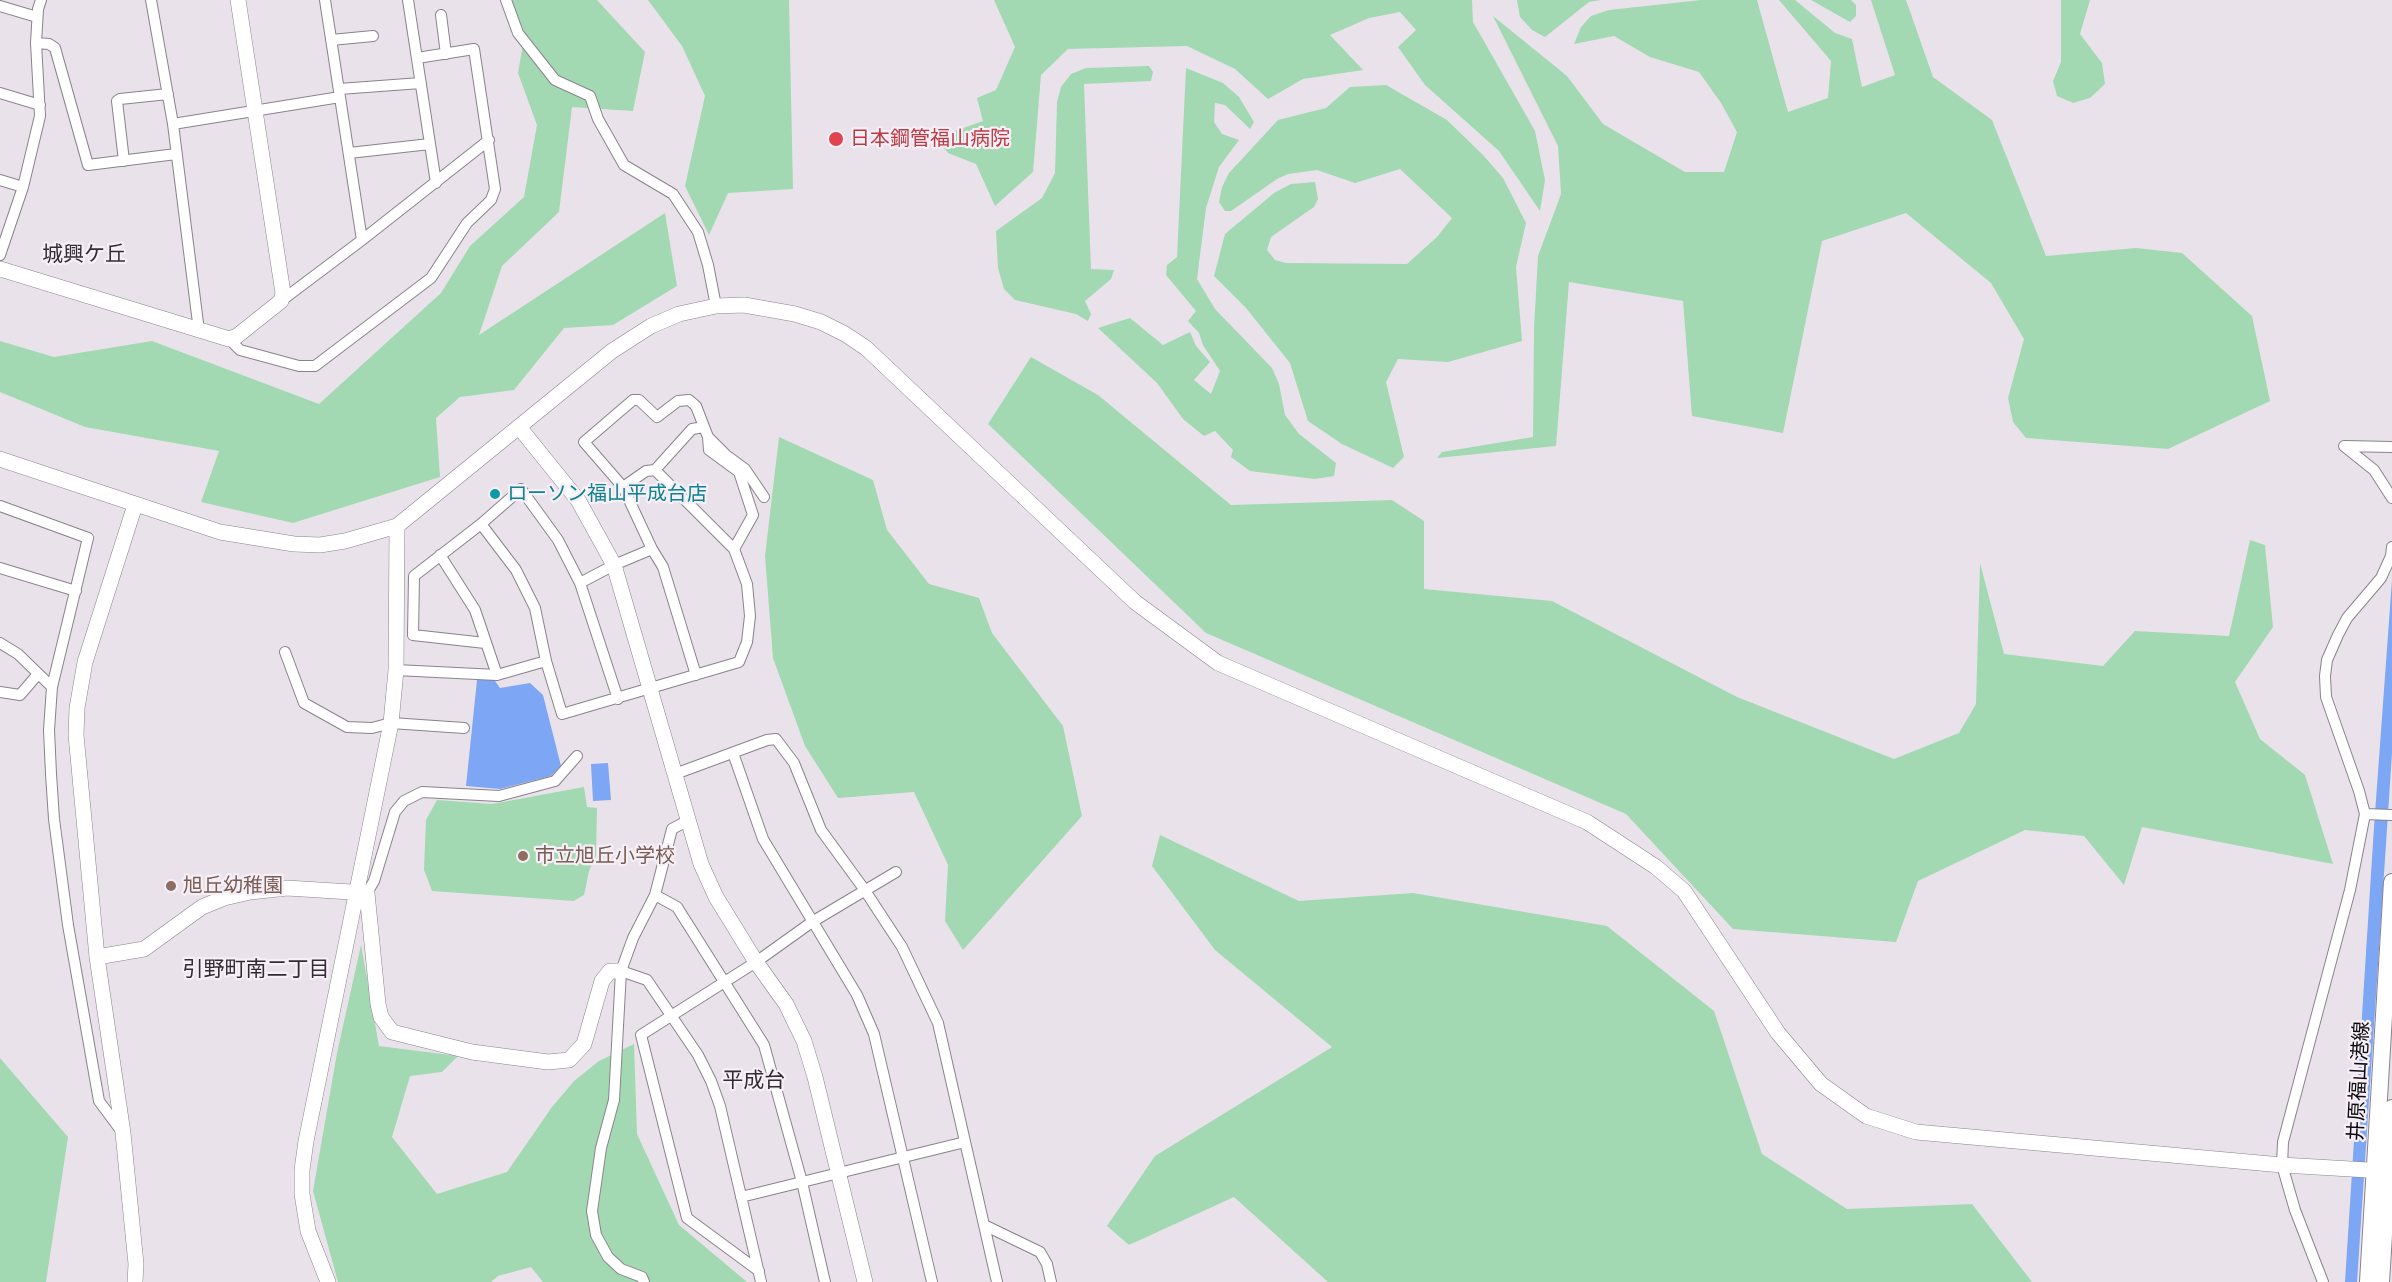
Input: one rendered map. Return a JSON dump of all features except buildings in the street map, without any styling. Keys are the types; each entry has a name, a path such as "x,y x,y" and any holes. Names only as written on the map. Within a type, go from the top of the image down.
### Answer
{"main road":[{"name":"井原福山港線","path":"2381,1282 2381,1171 2392,882"},
{"name":"井原福山港線","path":"2368,1282 2381,1171 2392,1108"}],"street":[{"path":"0,255 23,188 40,116 36,44 37,17 41,0"},
{"path":"152,0 173,124 199,331"},
{"path":"238,0 283,294 281,301"},
{"path":"325,0 362,240"},
{"path":"408,0 436,183"},
{"path":"506,0 518,33 555,80 590,96 598,119 624,165 674,194 698,232 708,265 716,306"},
{"path":"0,6 37,17"},
{"path":"441,15 447,54"},
{"path":"331,40 373,36"},
{"path":"36,44 49,44 55,48 88,165 176,154"},
{"path":"0,269 229,339 240,350 299,366 315,366 431,278 467,223 491,200 495,189 474,49 417,58"},
{"path":"173,124 256,111 339,93 420,83"},
{"path":"0,93 40,105"},
{"path":"124,161 117,101 168,94"},
{"path":"229,339 237,336 489,140"},
{"path":"349,153 430,144"},
{"path":"0,180 23,188"},
{"path":"0,459 220,532 294,544 321,545 397,526 630,337 679,314 716,306 744,305 795,314 845,333 866,348 1135,602 1218,663 1587,822 1656,867 1684,891 1778,1033 1821,1084 1866,1116 1916,1132 2283,1165 2381,1171"},
{"path":"696,675 663,567 623,488 584,442 633,400 639,400 657,417 678,401 689,400 696,406 710,450 738,472 753,515 735,549"},
{"path":"519,427 578,500 614,565 701,864 716,897 756,962 786,1004 804,1041 865,1282"},
{"path":"623,488 646,471 655,470 692,429 706,432 726,455 745,469 764,497"},
{"path":"2392,447 2344,446 2374,470 2392,498"},
{"path":"481,524 516,570 534,608 562,714 739,662 747,642 750,616 747,584 735,549 655,470"},
{"path":"486,643 413,634 414,576 481,524 521,489 558,540 580,583 618,699"},
{"path":"135,505 85,662 77,708 76,735 97,957 123,1133 136,1264 135,1282"},
{"path":"0,506 88,538 52,687 49,730 53,808 68,924 99,1101 123,1133"},
{"path":"328,1282 308,1231 302,1194 302,1170 306,1141 362,892 391,723 396,670 397,526"},
{"path":"2323,1282 2295,1210 2283,1165 2283,1142 2347,901 2365,814 2326,697 2325,676 2327,660 2338,635 2348,618 2381,578 2391,556 2392,547"},
{"path":"580,583 652,549"},
{"path":"440,555 475,610 497,675"},
{"path":"0,568 76,591"},
{"path":"0,643 18,654 52,687"},
{"path":"285,652 304,703 347,727 372,729 391,723 464,728"},
{"path":"396,670 497,675 546,660"},
{"path":"0,692 20,695 38,674"},
{"path":"675,774 767,740 776,739 794,763 820,830 864,889 902,947 938,1023 997,1282"},
{"path":"733,753 763,839 857,995 874,1034 932,1282"},
{"path":"97,957 144,949 202,908 224,898 250,892 287,888 362,892 374,881 394,812 404,801 422,792 499,796 555,781 577,756"},
{"path":"2365,814 2392,815"},
{"path":"644,1282 642,1276 621,1269 608,1257 596,1235 592,1211 601,1148 614,1100 621,971 633,938 655,895 672,829 687,821"},
{"path":"760,1276 687,1218 641,1035 756,962 812,922 896,872"},
{"path":"362,892 378,1004 387,1026 392,1032 404,1036 445,1043 472,1052 548,1062 569,1060 584,1044 603,981 610,971 621,971 647,980 698,1055 711,1081 720,1106 760,1276"},
{"path":"655,895 677,907 764,1045 802,1182 825,1282"},
{"path":"741,1197 965,1142"},
{"path":"984,1225 1040,1252 1047,1264 1051,1282"}],"green space":[{"path":"505,0 597,0 645,52 633,111 572,107 559,212 502,266 479,335 665,213 677,286 613,325 564,328 514,390 460,397 436,418 440,477 293,523 201,502 219,451 85,427 0,392 0,341 54,357 152,341 319,404 441,293 470,246 524,197 537,125 518,73 525,33"},
{"path":"648,0 789,0 793,189 728,193 709,235 685,186 705,96 682,46"},
{"path":"994,0 1472,0 1473,22 1535,131 1545,180 1540,211 1499,151 1425,85 1398,47 1416,30 1400,12 1369,18 1330,35 1363,70 1303,79 1268,99 1235,69 1187,46 1068,49 1041,75 1033,172 995,206 976,164 948,153 932,133 952,132 983,121 977,98 996,90 1015,47"},
{"path":"1517,0 1601,0 1589,2 1545,37 1532,30 1520,17"},
{"path":"1701,0 1757,0 1788,112 1828,98 1831,61 1779,0 1795,0 1835,33 1852,39 1862,87 1895,75 1871,0 1906,0 1933,77 1992,120 2046,256 2136,248 2182,253 2252,316 2270,401 2168,449 2026,438 2013,422 2008,398 2024,339 1991,283 1906,213 1822,241 1783,433 1692,416 1683,301 1569,282 1556,446 1437,458 1442,452 1533,437 1534,328 1538,256 1561,194 1558,146 1493,16 1567,76 1603,124 1685,172 1724,172 1737,132 1721,103 1699,72 1650,57 1614,36 1574,44 1581,27 1591,16 1609,10"},
{"path":"1811,0 1851,0 1856,5 1856,16 1850,22"},
{"path":"2061,0 2090,0 2080,34 2102,63 2105,84 2090,98 2073,103 2057,96 2053,81 2061,62"},
{"path":"1149,66 1153,72 1151,81 1084,84 1091,269 1114,270 1111,279 1085,301 1091,314 1088,321 1076,314 1015,300 1004,289 998,268 996,231 1042,198 1055,173 1057,102 1061,87 1071,74 1086,68"},
{"path":"1186,68 1223,83 1239,97 1254,122 1250,129 1225,105 1215,103 1214,122 1222,134 1239,140 1219,167 1206,208 1197,279 1215,309 1272,368 1279,384 1285,415 1299,434 1336,463 1334,476 1315,479 1250,471 1231,457 1233,450 1215,431 1204,436 1183,419 1157,383 1098,328 1130,318 1163,345 1190,332 1196,346 1210,362 1194,380 1211,394 1220,371 1203,345 1199,333 1188,321 1196,311 1166,275 1167,265 1177,257"},
{"path":"1386,85 1447,120 1483,155 1503,178 1526,223 1516,267 1522,341 1448,362 1398,359 1386,382 1404,457 1393,468 1342,444 1308,421 1290,363 1246,308 1214,276 1225,234 1274,193 1291,184 1315,182 1318,199 1314,207 1271,237 1267,250 1275,260 1286,263 1407,264 1437,237 1452,218 1400,169 1355,183 1317,170 1288,174 1231,211 1225,211 1219,202 1222,187 1229,173 1278,120 1326,108 1350,87"},
{"path":"1031,357 1098,395 1231,505 1392,500 1424,521 1424,589 1552,601 1737,697 1894,759 1959,733 1976,704 1980,563 2004,654 2103,666 2135,631 2229,636 2250,540 2265,545 2273,627 2235,682 2260,739 2305,775 2333,864 2142,827 2124,885 2084,836 2025,830 1918,881 1896,942 1733,929 1626,814 1206,633 988,424"},
{"path":"779,437 873,480 887,530 929,584 979,598 992,633 1063,726 1082,816 963,950 945,921 948,865 914,792 838,798 805,746 773,658 765,556"},
{"path":"584,787 587,807 597,808 596,856 589,871 584,895 574,901 432,891 424,870 426,820 437,800 492,804"},
{"path":"1160,835 1299,901 1413,893 1607,926 1714,1011 1762,1154 1847,1209 1972,1204 2032,1282 1328,1282 1234,1197 1129,1245 1107,1226 1155,1156 1332,1047 1215,950 1152,866"},
{"path":"361,945 379,1046 458,1056 442,1072 410,1076 392,1137 437,1194 507,1172 552,1107 574,1081 599,1061 634,1044 637,1134 679,1225 747,1282 543,1282 531,1267 498,1276 491,1282 338,1282 313,1191 337,1053"},
{"path":"0,1058 68,1137 46,1282 0,1282"}],"water":[{"path":"2392,580 2392,753 2357,1282 2345,1282 2374,827"},
{"path":"493,678 500,688 530,683 543,695 561,766 551,776 500,789 466,786 477,680"},
{"path":"608,763 611,800 593,801 591,764"}],"place":[{"name":"日本鋼管福山病院","path":"836,139"},
{"name":"ローソン福山平成台店","path":"495,494"},
{"name":"市立旭丘小学校","path":"523,856"},
{"name":"旭丘幼稚園","path":"171,886"}],"district":[{"name":"城興ケ丘","path":"84,255"},
{"name":"引野町南二丁目","path":"256,970"},
{"name":"平成台","path":"754,1081"}]}
